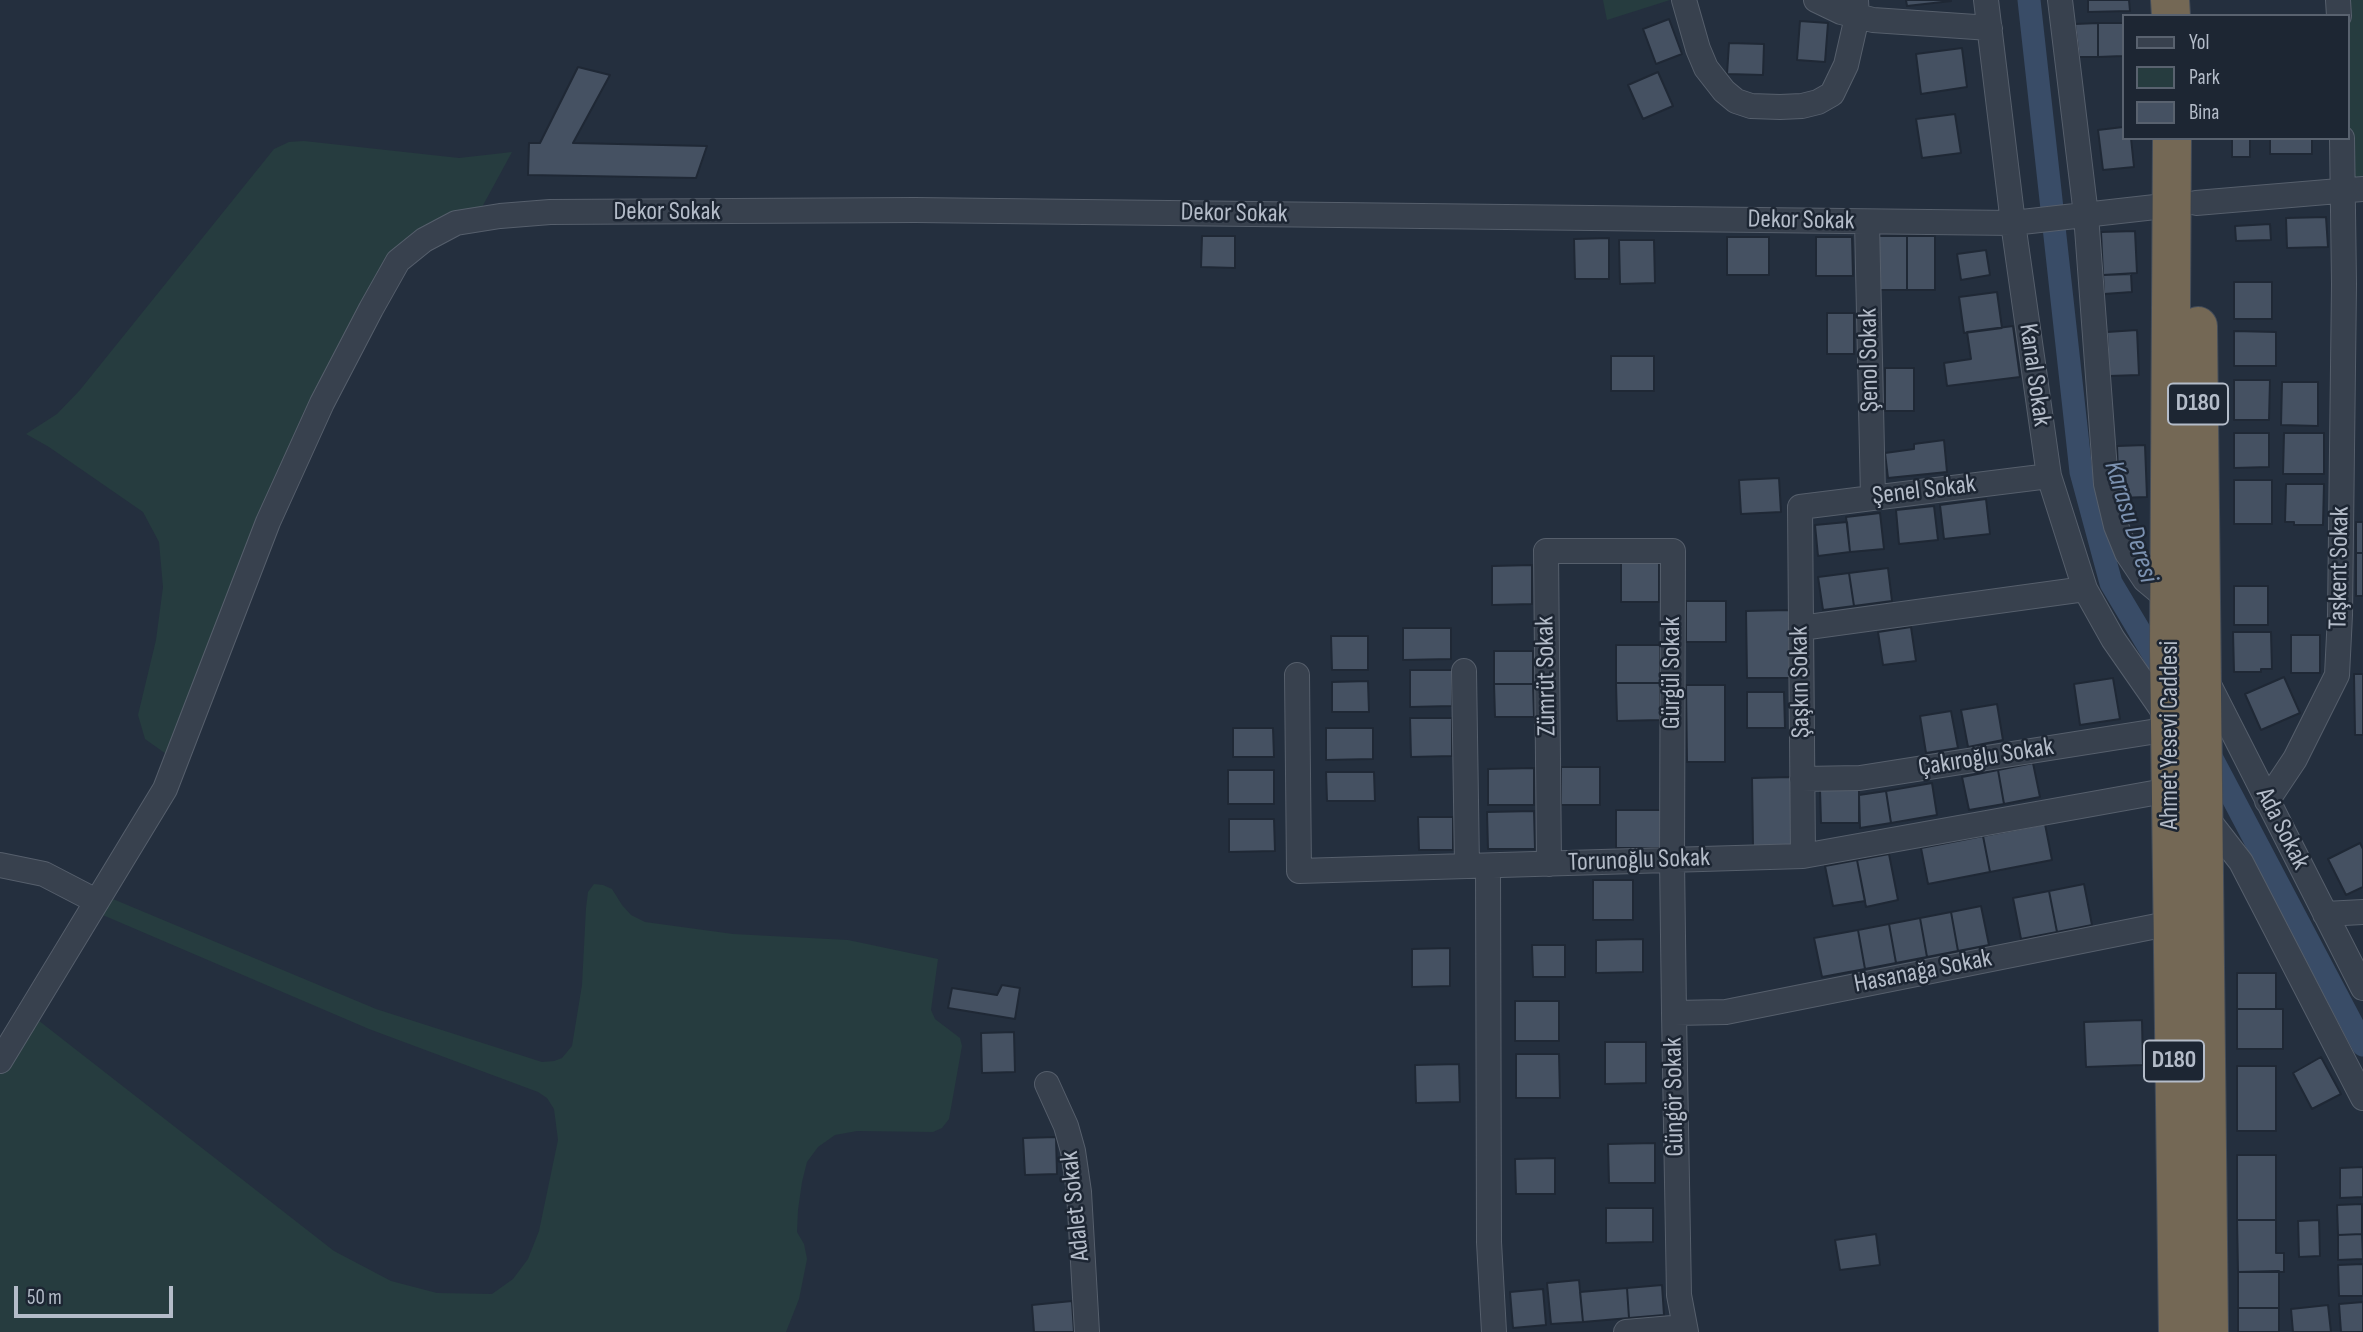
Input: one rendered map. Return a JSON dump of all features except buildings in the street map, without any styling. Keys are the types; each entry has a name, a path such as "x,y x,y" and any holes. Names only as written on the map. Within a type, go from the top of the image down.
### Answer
{"highway":[{"name":"Ahmet Yesevi Caddesi","path":"2172,140 2185,204 2201,669 2208,1332"},
{"name":"Ahmet Yesevi Caddesi","path":"2178,1332 2169,600 2185,204 2196,140"}],"street":[{"path":"1684,0 1706,68 1724,91 1736,101 1751,106 1802,106 1818,102 1832,94 1846,65 1856,8"},
{"path":"1816,0 1856,8 1900,23 1990,28"},
{"name":"Kanal Sokak","path":"1986,0 2013,223 2049,475 2085,589 2113,639 2170,725"},
{"path":"2060,0 2086,215 2103,455 2111,506 2121,539 2134,567 2169,600"},
{"name":"Taşkent Sokak","path":"2267,801 2295,759 2337,675 2351,615 2353,190 2342,140"},
{"name":"Dekor Sokak","path":"0,1061 165,789 268,522 322,403 371,309 398,261 424,240 456,223 550,212 915,210 2013,223 2185,204 2353,190"},
{"name":"Şenol Sokak","path":"1867,222 1873,498"},
{"name":"Şenel Sokak","path":"1800,507 2049,475"},
{"name":"Şaşkın Sokak","path":"1800,507 1803,856"},
{"name":"Zümrüt Sokak","path":"1549,864 1546,551 1608,551"},
{"name":"Gürgül Sokak","path":"1608,551 1673,551 1672,860"},
{"path":"1801,628 2085,589"},
{"name":"Ada Sokak","path":"2201,669 2363,989"},
{"path":"1465,671 1477,866 1494,1332"},
{"name":"Torunoğlu Sokak","path":"1297,675 1299,871 1803,856 2170,790"},
{"name":"Çakıroğlu Sokak","path":"1802,779 1860,778 2170,725"},
{"name":"Ada Sokak","path":"2203,813 2241,862 2363,1098"},
{"name":"Güngör Sokak","path":"1672,860 1679,1295 1685,1329"},
{"path":"0,865 44,874 96,901"},
{"path":"2325,914 2363,912"},
{"name":"Hasanağa Sokak","path":"1674,1013 1726,1012 2172,923"},
{"name":"Adalet Sokak","path":"1047,1084 1066,1126 1073,1151 1079,1192 1087,1332"},
{"path":"1626,1332 1685,1329"}],"green space":[{"path":"1603,0 1670,0 1607,20"},
{"path":"2338,0 2363,0 2363,189 2343,190 2347,140 2349,140 2349,14 2346,14"},
{"path":"304,141 459,158 512,152 475,220 424,240 371,309 176,761 145,739 138,715 156,640 163,587 159,542 143,512 26,434 57,414 80,390 274,149 289,142"},
{"path":"594,884 612,889 631,915 645,922 733,934 848,940 938,959 931,1010 935,1019 960,1038 962,1046 949,1119 942,1128 933,1132 857,1131 835,1135 818,1147 807,1162 802,1182 797,1232 804,1244 807,1259 799,1299 786,1332 0,1332 0,1061 29,1013 334,1251 391,1281 437,1293 492,1294 513,1279 528,1259 539,1231 558,1140 554,1109 547,1098 538,1092 369,1029 91,910 101,894 376,1009 542,1062 562,1058 572,1046 582,985 588,892"}],"waterway":[{"name":"Karasu Deresi","path":"2029,0 2081,472 2111,583 2164,672"},
{"name":"Karasu Deresi","path":"2208,751 2363,1045"}]}
